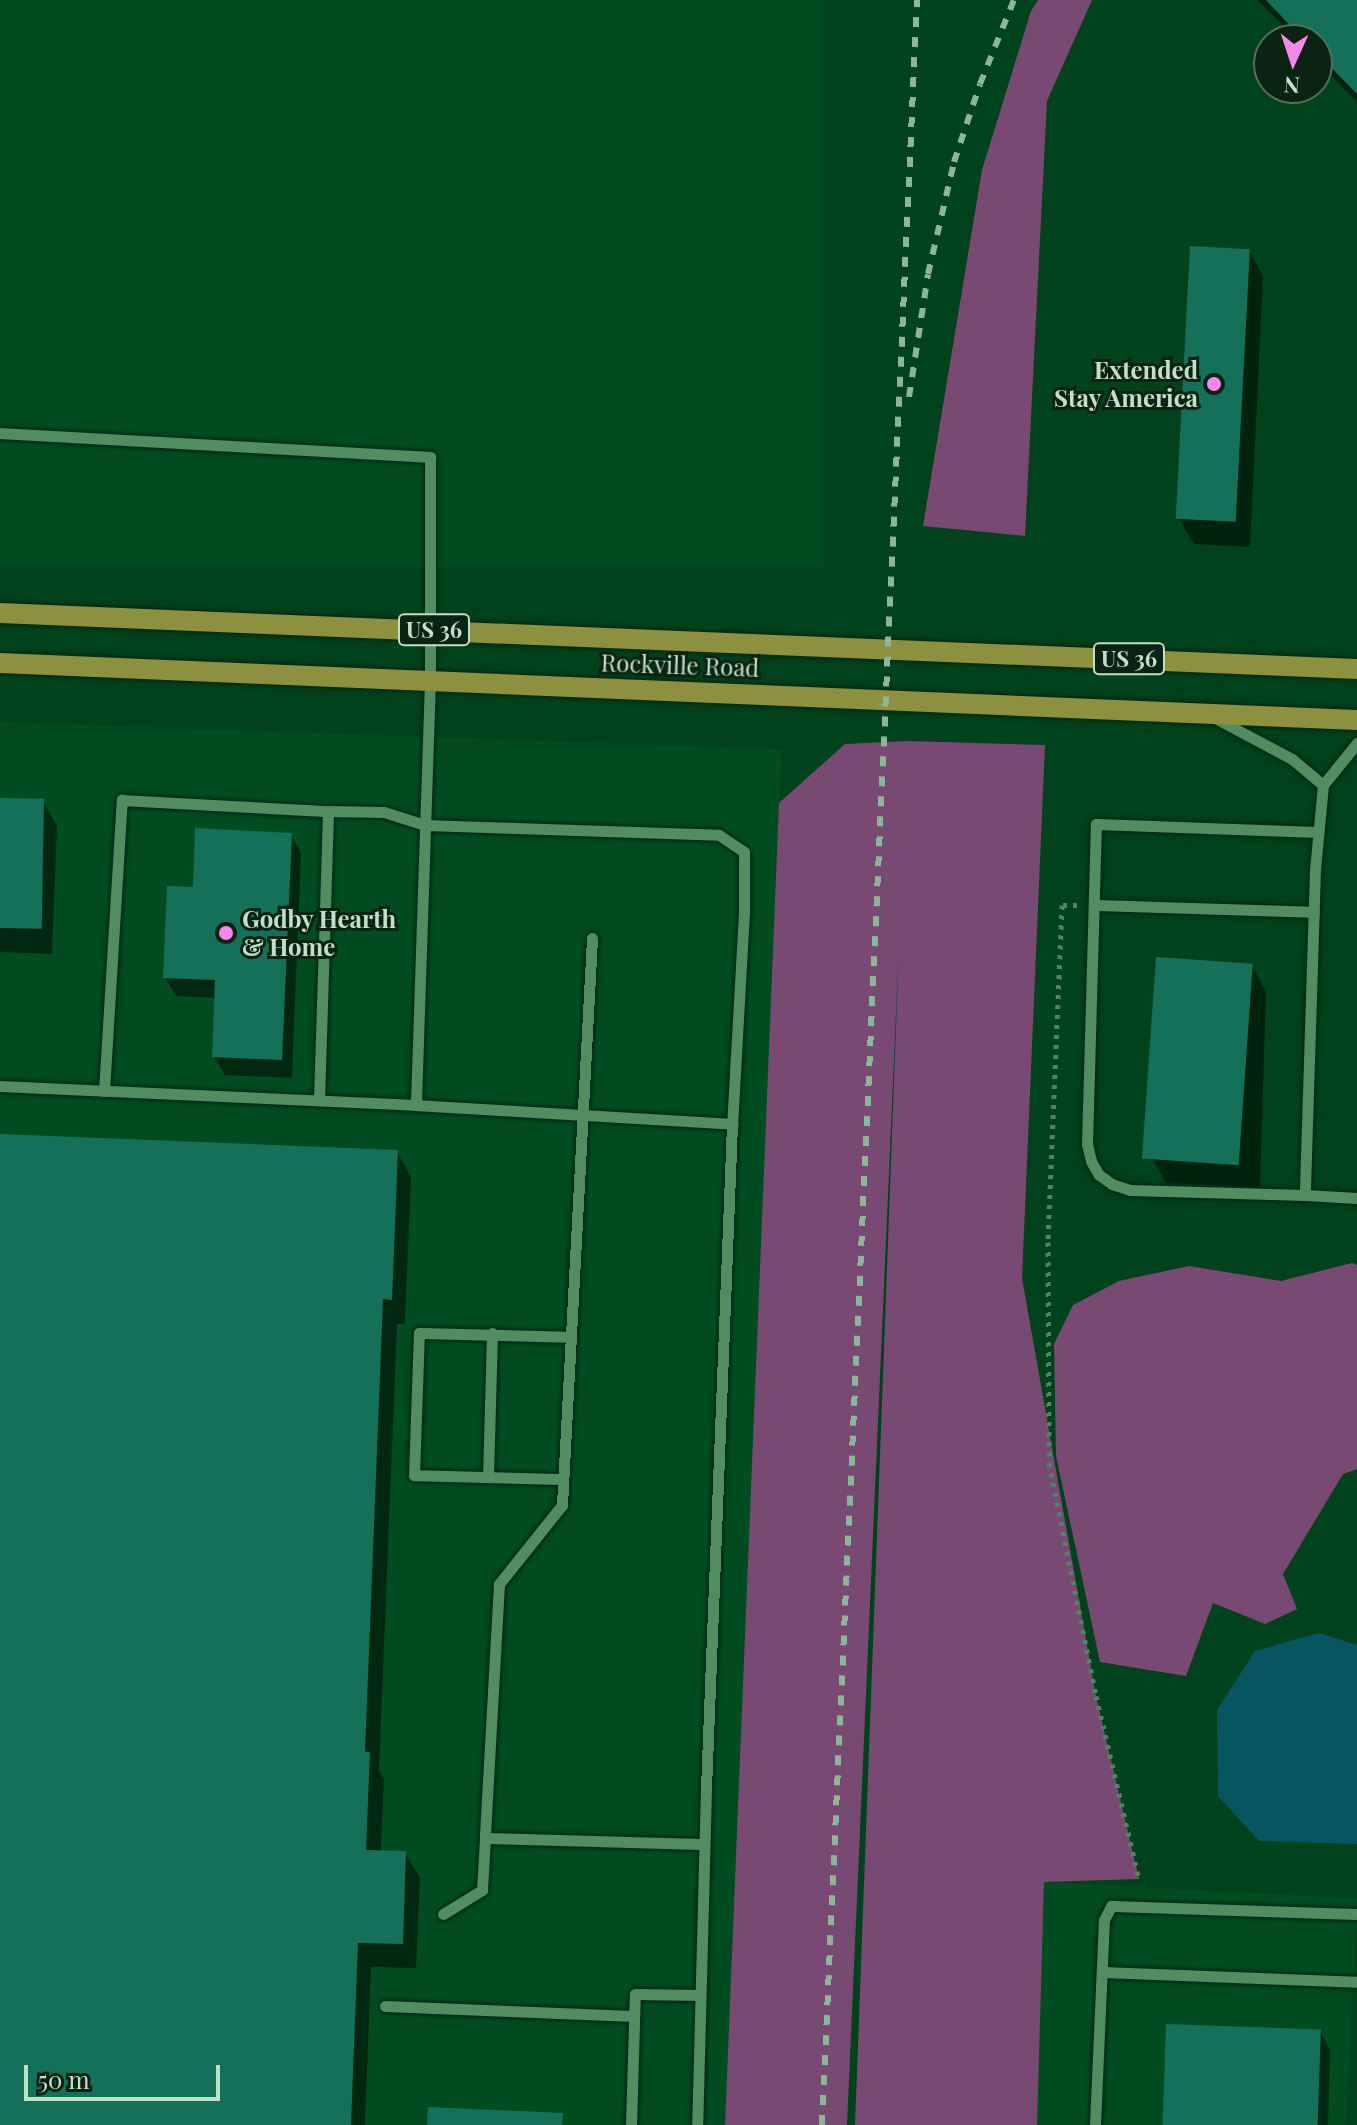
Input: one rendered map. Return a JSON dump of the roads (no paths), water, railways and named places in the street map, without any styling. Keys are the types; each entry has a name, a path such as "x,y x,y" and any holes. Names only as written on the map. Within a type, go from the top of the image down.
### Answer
{"main road":[{"name":"Rockville Road","path":"0,613 1357,669"},
{"name":"Rockville Road","path":"0,663 1357,720"}],"lane":[{"path":"0,433 430,457 430,680 416,1105"},
{"path":"1204,713 1292,759 1323,785"},
{"path":"1305,1195 1314,912 1323,785 1357,743"},
{"path":"104,1091 122,800 384,812 425,825 719,835 744,852 744,912 732,1124 704,1844 697,2125"},
{"path":"319,1100 328,811"},
{"path":"1318,832 1096,824 1087,1144 1099,1175 1112,1184 1130,1190 1357,1198"},
{"path":"1094,905 1314,912"},
{"path":"443,1914 482,1890 499,1584 562,1505 592,938"},
{"path":"0,1086 416,1105 732,1124"},
{"path":"563,1479 414,1475 419,1333 571,1337"},
{"path":"488,1477 492,1333"},
{"path":"485,1838 704,1844"},
{"path":"1095,2125 1104,1920 1111,1906 1357,1914"},
{"path":"1102,1972 1357,1982"},
{"path":"631,2125 635,1994 700,1995"},
{"path":"385,2006 634,2016"}],"water":[{"path":"1319,1633 1357,1645 1357,1844 1259,1841 1218,1796 1217,1710 1255,1651"}],"railway":[{"path":"822,2125 917,0"},
{"path":"909,397 928,274 954,162 980,84 1014,0"}],"place":[{"name":"Extended Stay America","path":"1214,384"},
{"name":"Godby Hearth & Home","path":"226,933"}]}
